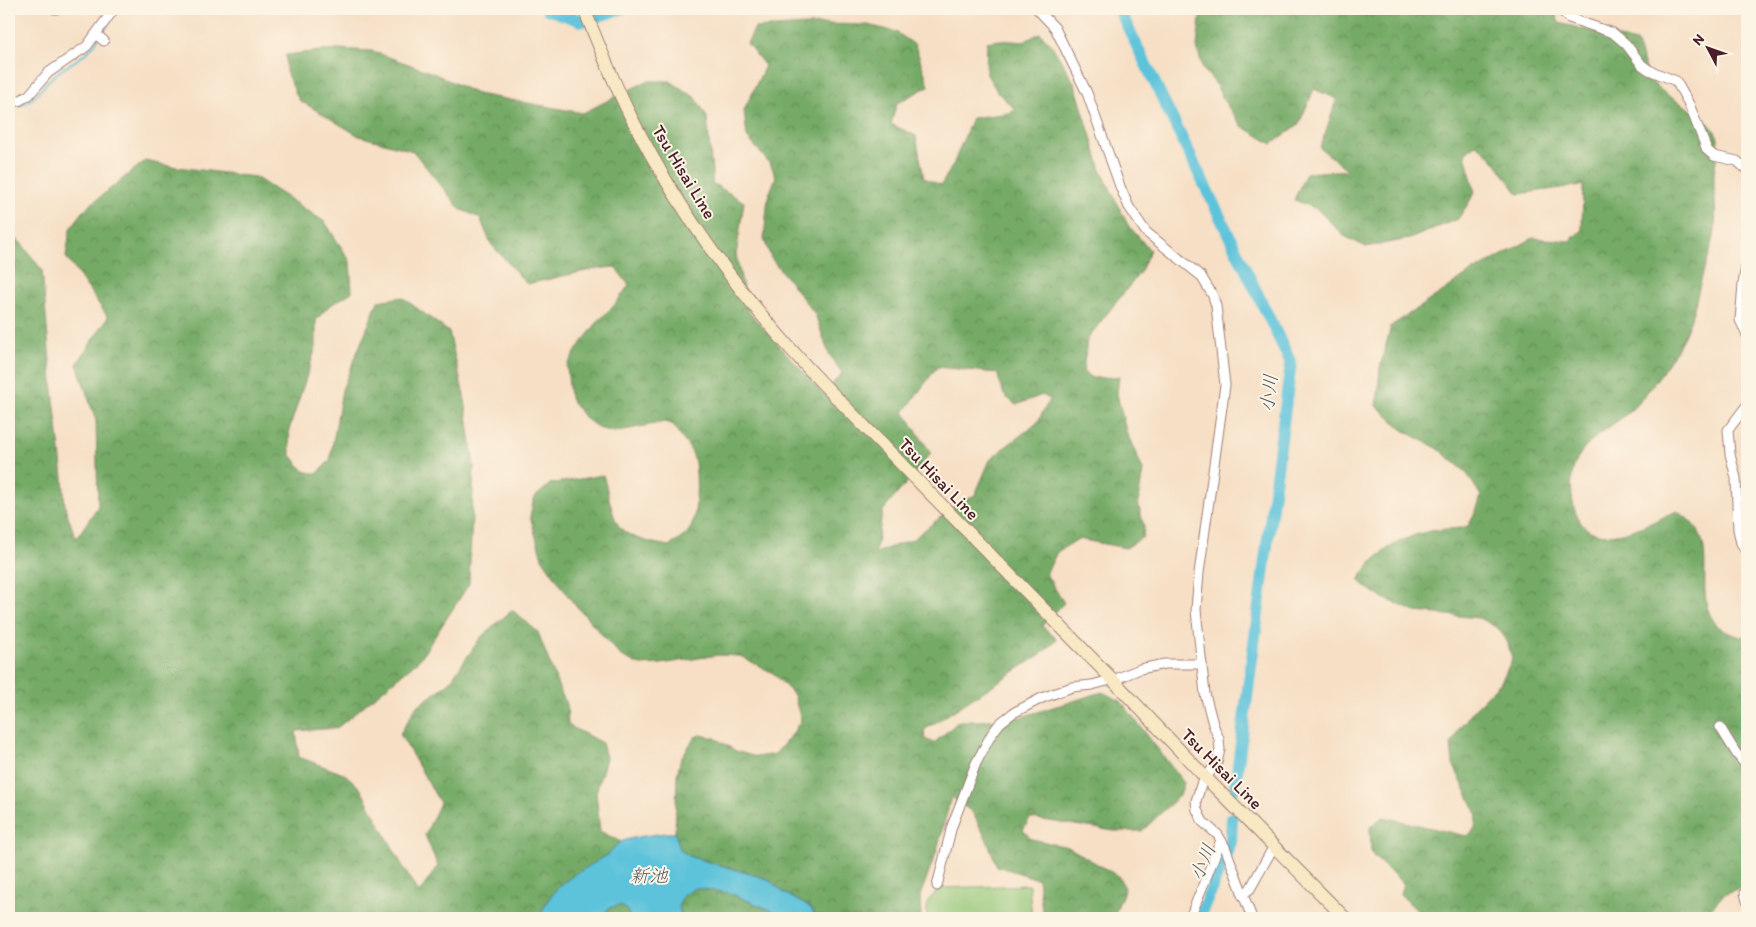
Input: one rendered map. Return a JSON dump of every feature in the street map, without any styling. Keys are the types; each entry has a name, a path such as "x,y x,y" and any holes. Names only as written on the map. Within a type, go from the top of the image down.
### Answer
{"main road":[{"name":"Tsu Hisai Line","path":"584,9 627,109 649,150 704,238 751,302 794,354 1344,918"}],"street":[{"path":"9,102 19,101 29,95 48,73 81,51 114,9"},
{"path":"1037,9 1055,28 1087,93 1129,207 1146,232 1201,276 1213,296 1216,306 1225,385 1199,573 1196,610 1205,694 1219,739 1220,750 1217,762 1205,777 1196,801 1197,810 1203,822 1224,847 1252,918"},
{"path":"1560,9 1569,18 1613,33 1626,44 1642,65 1649,70 1676,81 1689,104 1705,146 1710,153 1714,156 1737,161 1747,170"},
{"path":"96,34 104,41"},
{"path":"1747,261 1740,320 1747,335"},
{"path":"1747,405 1728,430 1730,454 1736,478 1738,529 1741,543 1747,553"},
{"path":"937,886 952,826 976,763 991,735 1000,723 1013,713 1042,698 1072,686 1092,685 1118,678 1140,669 1165,664 1202,664"},
{"path":"1720,726 1747,767"},
{"path":"1242,895 1250,889 1274,846"},
{"path":"1190,918 1224,847"},
{"path":"1747,888 1747,901"}],"green space":[{"path":"1201,9 1554,9 1559,23 1636,42 1653,83 1663,92 1701,117 1715,131 1718,139 1718,151 1714,173 1716,215 1714,235 1685,334 1667,365 1638,403 1594,439 1579,456 1574,466 1572,483 1575,511 1583,525 1594,533 1607,535 1621,533 1636,529 1677,511 1688,519 1697,529 1702,541 1705,596 1713,620 1727,632 1741,637 1747,635 1747,885 1724,894 1703,918 1425,918 1400,894 1403,883 1374,857 1371,850 1370,827 1383,817 1468,836 1475,828 1477,814 1453,764 1451,745 1459,729 1475,708 1501,682 1512,660 1508,643 1499,629 1479,618 1416,612 1383,598 1364,586 1359,580 1373,561 1403,540 1425,532 1468,526 1481,496 1466,472 1437,448 1403,430 1377,406 1380,368 1391,326 1470,273 1533,238 1570,241 1582,229 1583,185 1518,194 1492,158 1476,144 1465,154 1475,193 1458,219 1409,239 1366,247 1344,236 1317,209 1294,200 1306,173 1348,170 1320,148 1337,99 1314,89 1299,124 1272,144 1242,126 1226,104 1215,83 1203,69 1197,47"},
{"path":"826,24 868,25 896,32 915,45 929,86 897,103 891,124 916,136 924,178 941,185 953,165 972,118 1009,113 1016,110 998,93 986,73 987,42 1000,40 1023,42 1040,33 1051,44 1075,84 1101,170 1128,225 1150,250 1141,271 1087,339 1083,372 1092,378 1119,377 1117,394 1126,431 1143,470 1138,503 1144,527 1143,537 1126,548 1078,539 1057,552 1046,574 1064,603 1042,626 1057,639 1044,652 924,730 925,739 934,743 959,721 1021,717 1102,692 1121,701 1184,783 1180,795 1142,831 1114,831 1030,818 1023,830 1031,839 1068,847 1118,876 1125,888 1113,918 1043,918 1038,879 997,866 987,840 972,812 951,797 937,850 920,896 921,918 816,918 811,908 784,893 768,879 688,856 680,849 675,833 677,775 681,758 695,737 701,735 715,738 736,751 756,757 775,754 791,736 801,720 794,695 773,673 740,656 718,655 661,664 640,665 621,656 571,600 542,558 530,516 534,498 550,484 603,475 617,523 626,533 648,542 669,546 687,533 692,526 696,488 695,461 691,451 674,425 665,422 614,432 598,428 584,417 570,398 567,366 579,346 600,319 613,307 629,285 615,267 595,269 527,284 491,244 480,218 460,209 413,151 359,136 299,100 286,72 286,55 338,49 372,51 433,73 477,94 583,113 647,81 670,81 696,98 707,117 712,183 744,202 736,255 748,311 823,394 842,373 829,354 815,314 771,258 764,239 768,197 776,177 771,165 747,137 744,110 765,66 747,43 755,28","holes":["937,367 997,373 1004,395 1016,405 1042,395 1050,399 1037,423 990,460 975,495 956,505 913,539 875,553 883,511 931,453 904,412"]},
{"path":"145,161 255,177 325,222 350,261 352,292 329,306 316,320 316,347 289,430 290,454 304,471 317,474 330,460 342,390 378,301 402,297 449,332 465,400 474,466 469,584 420,659 337,728 296,731 299,757 346,775 360,788 419,893 438,866 425,835 440,803 400,734 416,707 449,683 481,637 512,610 538,632 560,691 567,704 568,725 602,743 606,758 596,792 600,831 621,842 609,854 558,887 545,905 540,918 9,918 9,233 22,244 42,270 65,507 76,539 98,506 96,421 77,364 108,317 66,257 70,229 86,208"},
{"path":"1029,885 1032,918 927,918 927,902 940,888"},
{"path":"695,888 729,893 790,918 682,918 678,907 683,895"},
{"path":"620,904 627,910 630,918 601,918 609,908"}],"water":[{"name":"新池","path":"675,833 680,849 688,856 768,879 784,893 811,908 816,918 790,918 729,893 695,888 683,895 678,907 682,918 630,918 627,910 620,905 609,908 601,918 540,918 551,896 558,888 575,874 606,856 621,842 628,839"}],"waterway":[{"path":"101,35 118,9"},
{"name":"小川","path":"547,9 582,21 621,9"},
{"name":"小川","path":"1119,9 1291,363 1235,788"},
{"path":"21,105 27,103 56,74 89,50 98,39"},
{"path":"9,107 16,105"},
{"name":"小川","path":"1199,918 1231,842 1232,818"}]}
